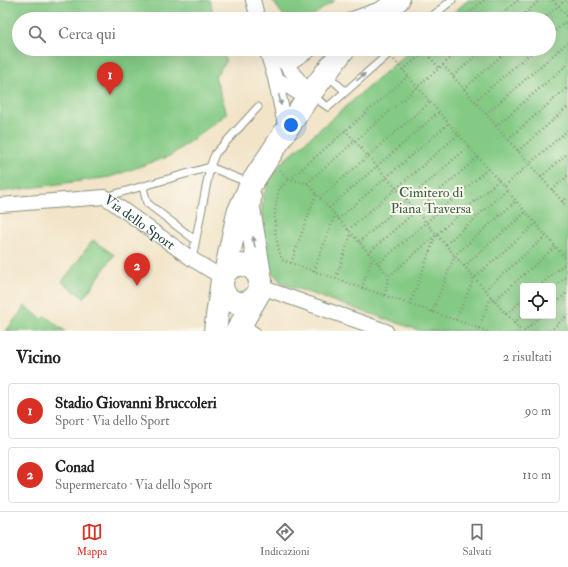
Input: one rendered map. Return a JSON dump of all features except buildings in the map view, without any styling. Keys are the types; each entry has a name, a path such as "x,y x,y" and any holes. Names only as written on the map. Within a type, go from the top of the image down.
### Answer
{"main road":[{"path":"215,331 223,277 238,213 251,184 286,129 338,56"},
{"path":"249,329 260,286 249,208 251,184"},
{"path":"245,265 255,270 260,286 250,301 245,303 232,301 224,292 223,277 234,266 245,265"}],"street":[{"path":"253,0 256,12"},
{"path":"375,12 388,8"},
{"path":"268,56 275,78 286,129"},
{"path":"278,56 310,94"},
{"path":"283,61 292,61 300,56"},
{"path":"275,78 297,92 310,94"},
{"name":"Via dello Sport","path":"0,204 105,197 192,259 223,277"},
{"path":"260,286 386,331"}],"lane":[{"path":"437,12 452,0"},
{"path":"310,94 328,107 383,56"},
{"path":"325,73 345,90"},
{"path":"192,259 210,167 215,154 258,106"},
{"path":"105,197 210,167 251,184"},
{"path":"143,187 147,203 196,240"}],"path":[{"path":"470,12 484,0"},
{"path":"504,12 518,0"},
{"path":"526,12 540,0"},
{"path":"553,0 568,18 556,29"},
{"path":"552,12 565,0"},
{"path":"556,53 568,42"},
{"path":"393,56 430,102 449,122 568,261 542,283"},
{"path":"403,70 419,56"},
{"path":"431,56 440,68"},
{"path":"307,183 453,56"},
{"path":"453,76 476,56"},
{"path":"464,89 501,56"},
{"path":"475,102 527,56"},
{"path":"486,114 552,56"},
{"path":"496,126 568,64"},
{"path":"443,65 568,208"},
{"path":"408,76 279,188 274,214 276,242 282,260 487,331"},
{"path":"508,139 568,87"},
{"path":"320,198 430,102"},
{"path":"518,151 568,107"},
{"path":"329,208 439,112"},
{"path":"338,219 449,122"},
{"path":"345,130 522,331 537,319"},
{"path":"504,186 568,130"},
{"path":"348,230 458,134"},
{"path":"359,242 469,146"},
{"path":"540,177 568,153"},
{"path":"368,253 478,157"},
{"path":"268,158 288,179 307,183 389,276"},
{"path":"378,264 488,168"},
{"path":"552,190 568,176"},
{"path":"385,296 389,276 499,180"},
{"path":"446,244 507,190"},
{"path":"291,263 316,194"},
{"path":"562,202 568,197"},
{"path":"432,312 454,255 517,201"},
{"path":"464,266 526,212"},
{"path":"314,271 335,214"},
{"path":"456,320 474,278 536,223"},
{"path":"336,278 352,234"},
{"path":"410,304 437,234"},
{"path":"485,290 547,235"},
{"path":"494,301 556,246"},
{"path":"362,288 372,258"},
{"path":"556,285 568,275"},
{"path":"556,303 568,292"},
{"path":"479,328 491,297"},
{"path":"506,314 520,302"},
{"path":"550,331 568,315"},
{"path":"514,323 520,318"}],"green space":[{"path":"0,0 210,0 213,12 12,12 12,56 224,56 226,62 215,76 227,114 170,156 110,177 0,192"},
{"path":"272,0 335,0 318,12 281,12"},
{"name":"Cimitero di Piana Traversa","path":"468,0 568,0 568,331 421,331 283,284 268,268 261,217 263,196 271,177 282,162 404,56 556,56 556,12 454,12"},
{"path":"93,240 114,255 84,298 62,282"},
{"path":"25,306 42,319 45,316 65,331 6,331"}],"place":[{"name":"Stadio Giovanni Bruccoleri","path":"110,95"},
{"name":"Conad","path":"137,286"}]}
